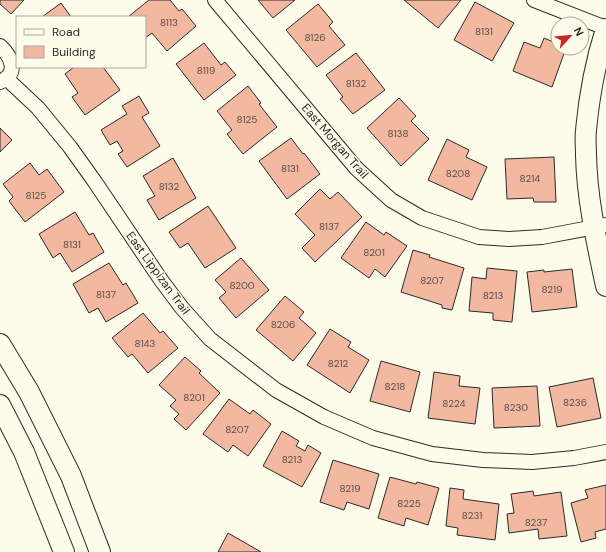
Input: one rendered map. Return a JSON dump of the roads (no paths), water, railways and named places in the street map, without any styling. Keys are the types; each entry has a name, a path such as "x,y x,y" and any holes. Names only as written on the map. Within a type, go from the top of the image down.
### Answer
{"main road":[{"path":"606,29 600,49 586,131 586,165 589,198 600,226 606,286"},
{"path":"0,344 29,392 56,444 71,476 100,552"},
{"path":"0,405 24,452 64,552"}],"street":[{"name":"East Morgan Trail","path":"215,0 356,168 391,200 422,218 479,237 509,239 542,237 600,226"},
{"path":"534,0 606,29"},
{"name":"East Lippizan Trail","path":"0,46 7,52 11,60 11,71 3,80 38,108 70,147 161,280 182,308 210,339 276,390 324,417 373,438 432,454 483,460 532,462 574,458 606,452"}]}
